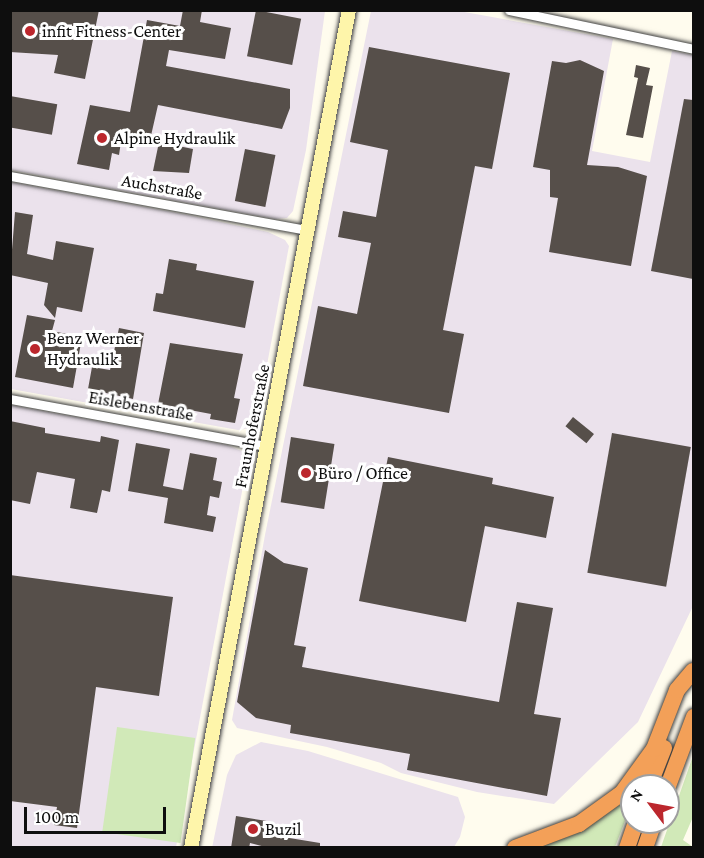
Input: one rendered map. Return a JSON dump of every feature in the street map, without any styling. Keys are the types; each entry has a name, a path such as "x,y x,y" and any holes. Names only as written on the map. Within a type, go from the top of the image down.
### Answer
{"highway":[{"path":"654,774 693,671"},
{"path":"515,848 579,824 622,793 654,749 677,690 693,671"},
{"path":"672,774 693,717"}],"street":[{"name":"Fraunhoferstraße","path":"191,848 349,10"},
{"path":"509,10 693,49"},
{"name":"Auchstraße","path":"10,176 307,230"},
{"name":"Eislebenstraße","path":"10,399 266,446"}],"shaded area":[{"path":"10,11 325,11 306,150 293,211 287,218 275,219 11,170"},
{"path":"371,11 459,11 613,39 592,151 650,162 672,51 693,55 693,606 638,722 554,804 477,792 401,773 381,763 327,747 237,728 232,720 265,535"},
{"path":"10,182 188,215 268,232 285,240 289,246 257,419 251,428 238,430 11,389"},
{"path":"10,405 227,445 249,454 176,847 11,847"},
{"path":"261,742 308,751 458,797 465,817 460,837 454,847 212,848 227,775 236,755"}],"green space":[{"path":"117,727 195,738 180,843 102,832"},
{"path":"693,756 693,817 683,840 693,847 661,847 666,834 680,834 680,793"},
{"path":"620,798 620,834 615,847 531,848"}],"building":[{"path":"10,10 99,10 85,79 54,73 58,55 10,52"},
{"path":"183,10 202,10 200,22 231,28 225,59 169,50 166,66 290,89 290,108 282,129 158,105 150,140 122,135 119,155 112,153 109,170 77,164 90,105 130,112 147,20 180,26"},
{"path":"256,10 301,19 292,65 247,56"},
{"path":"369,47 510,73 492,169 475,166 443,330 464,334 449,413 303,386 318,306 357,314 371,243 338,237 343,211 376,217 388,150 350,142"},
{"path":"580,60 604,71 587,165 618,167 647,176 631,266 549,252 558,198 550,197 550,170 533,167 552,61 566,63"},
{"path":"636,65 650,68 646,85 653,86 643,138 626,135 638,78 634,77"},
{"path":"10,96 57,104 52,135 10,127"},
{"path":"684,99 693,100 693,279 651,271"},
{"path":"159,142 193,149 189,173 153,171"},
{"path":"245,149 275,155 265,207 235,201"},
{"path":"15,212 33,215 27,254 53,260 56,241 94,248 82,312 57,307 55,318 44,305 48,283 10,275"},
{"path":"169,259 197,264 196,270 254,281 245,328 153,311 156,293 163,294"},
{"path":"27,315 55,320 52,331 82,337 73,388 15,377"},
{"path":"119,328 144,333 133,399 88,389 92,367 110,370"},
{"path":"170,343 243,354 234,398 240,399 235,423 210,419 211,414 158,404"},
{"path":"573,417 594,434 586,443 565,426"},
{"path":"10,421 45,428 45,433 100,442 101,436 119,440 110,492 102,490 97,513 70,508 75,479 37,472 30,504 10,500"},
{"path":"612,433 691,447 666,587 587,573"},
{"name":"Büro / Office","path":"291,437 334,444 324,509 281,502"},
{"path":"136,443 170,449 163,486 183,490 190,453 217,458 213,480 222,482 219,498 210,496 207,515 216,517 213,532 164,523 168,498 128,491"},
{"path":"388,457 493,478 492,484 554,497 546,538 485,526 466,622 359,601"},
{"path":"265,550 284,563 308,568 294,645 306,647 302,667 499,702 517,602 553,608 534,714 561,718 547,796 407,770 410,754 290,733 291,725 256,718 237,702"},
{"path":"10,575 173,597 159,696 96,687 77,828 54,825 57,807 10,801"},
{"name":"Buzil","path":"236,816 273,822 271,835 320,843 320,848 269,848 250,843 249,848 231,848"}],"place":[{"name":"infit Fitness-Center","path":"30,31"},
{"name":"Alpine Hydraulik","path":"102,138"},
{"name":"Benz Werner Hydraulik","path":"35,349"},
{"name":"Büro / Office","path":"306,473"},
{"name":"Buzil","path":"253,829"}]}
